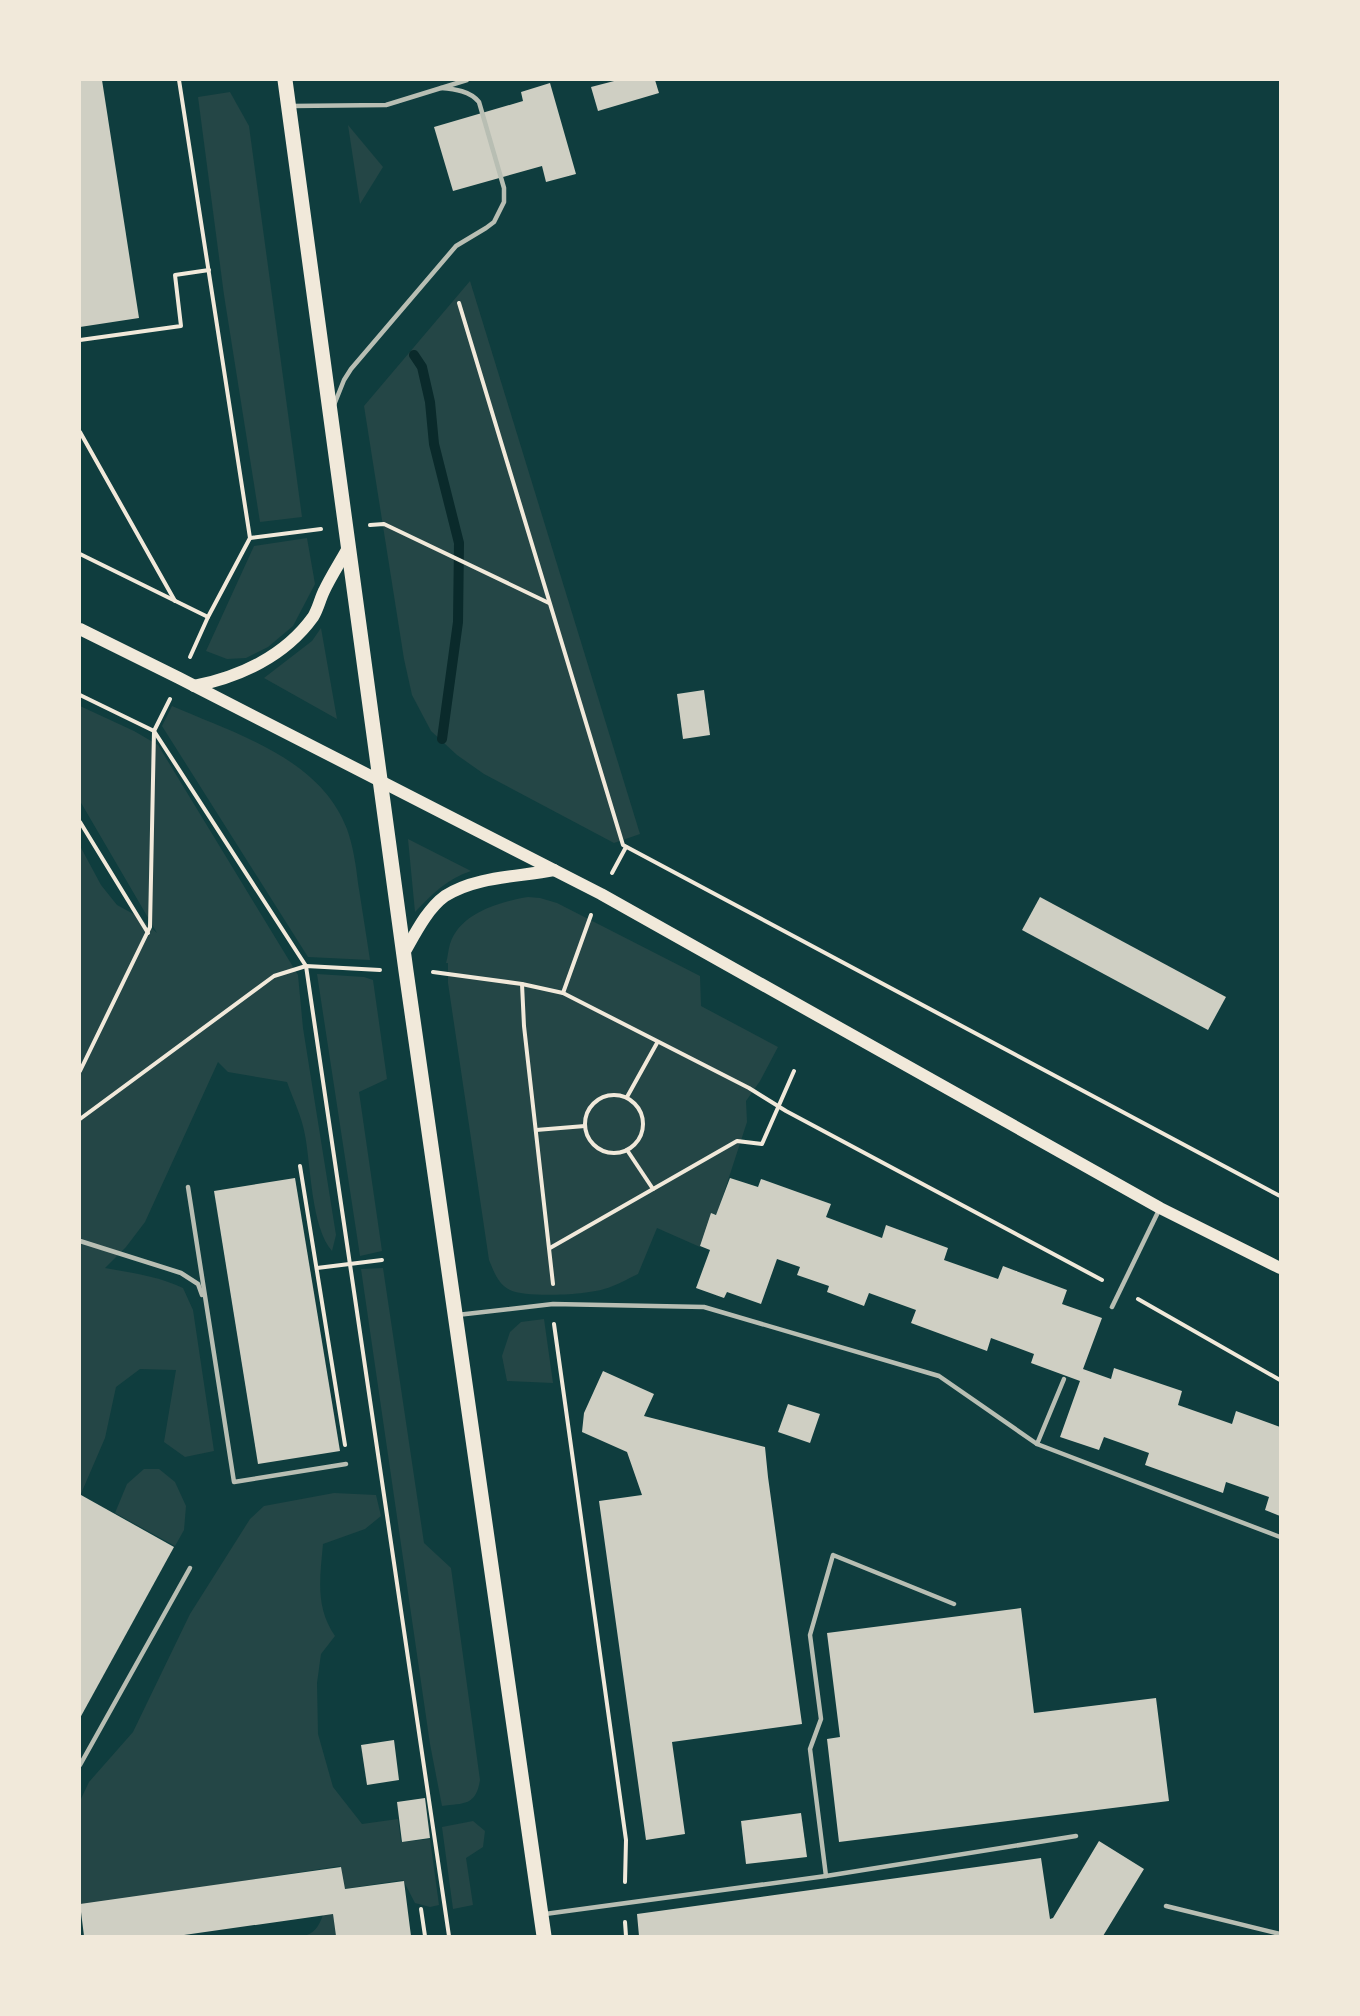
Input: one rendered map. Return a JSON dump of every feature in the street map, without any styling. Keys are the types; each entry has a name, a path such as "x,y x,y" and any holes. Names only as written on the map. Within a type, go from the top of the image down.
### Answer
{"main road":[{"path":"285,80 454,1316 544,1936"},
{"path":"194,686 227,678 255,666 278,652 297,636 314,615 324,591 349,546"},
{"path":"80,630 180,678 601,894 1160,1208 1281,1268"},
{"path":"404,953 429,913 444,897 479,883 554,870"}],"lane":[{"path":"289,106 386,105 467,80"},
{"path":"333,426 333,408 338,392 351,369 456,246 494,222 504,202 504,188 479,102 474,96 454,89 441,88"},
{"path":"188,1186 234,1482 346,1464"},
{"path":"1112,1307 1160,1208"},
{"path":"80,1240 181,1273 198,1284 206,1306"},
{"path":"454,1316 553,1304 704,1306 939,1376 1037,1444 1281,1537"},
{"path":"1037,1444 1064,1379"},
{"path":"826,1876 810,1749 820,1719 810,1635 833,1555 954,1604"},
{"path":"80,1765 190,1568"},
{"path":"541,1914 826,1876 1076,1836"},
{"path":"1166,1906 1281,1934"}],"path":[{"path":"80,1071 150,927 154,731 208,617 250,538 179,80"},
{"path":"80,340 181,326 175,275 208,270"},
{"path":"459,303 623,845 1281,1196"},
{"path":"80,432 175,601"},
{"path":"80,554 208,617"},
{"path":"450,557 549,603"},
{"path":"80,695 154,731 306,966 449,1936"},
{"path":"80,822 147,933"},
{"path":"563,993 588,919 601,894"},
{"path":"80,1119 274,976 306,966 406,971"},
{"path":"448,972 563,993 749,1089 778,1107 1120,1289 1281,1380"},
{"path":"522,984 524,1026 553,1275 553,1304 560,1375 626,1840 626,1936"},
{"path":"627,1097 657,1043"},
{"path":"550,1248 737,1141 762,1144 794,1071"},
{"path":"609,1095 627,1097 640,1110 643,1119 640,1138 627,1150 614,1153 605,1152 589,1139 585,1126 587,1111 600,1098 609,1095"},
{"path":"536,1130 585,1126"},
{"path":"627,1150 653,1189"},
{"path":"300,1166 346,1451 346,1464"},
{"path":"317,1268 382,1260"},
{"path":"421,1909 425,1936"}],"shaded area":[{"path":"230,92 249,126 302,517 260,522 224,295 198,97"},
{"path":"348,125 383,167 360,204"},
{"path":"470,281 640,834 614,843 484,774 457,755 431,731 412,695 404,659 364,406"},
{"path":"307,538 315,584 293,626 268,647 246,658 227,659 206,651 254,546"},
{"path":"321,628 337,719 264,678 312,641"},
{"path":"80,706 158,745 298,975 303,1028 336,1235 332,1251 325,1240 316,1212 304,1128 287,1082 228,1072 218,1062 145,1222 126,1247 105,1268 135,1273 183,1288 193,1310 214,1451 185,1457 164,1442 176,1370 140,1369 116,1387 105,1438 80,1496 80,846 101,885 117,905 139,917 157,933 80,801"},
{"path":"172,706 273,751 297,766 334,804 347,829 353,849 370,960 308,957 162,726"},
{"path":"408,839 471,871 440,888 415,912"},
{"path":"528,897 557,903 700,976 701,1006 778,1047 760,1081 746,1101 747,1122 717,1214 712,1214 700,1247 657,1228 638,1274 613,1286 584,1293 529,1294 510,1290 497,1277 489,1260 448,983 448,963 446,963 450,944 462,924 493,906"},
{"path":"317,974 364,977 373,980 387,1079 359,1092 382,1251 360,1256"},
{"path":"383,1268 424,1543 451,1568 480,1780 475,1795 468,1802 442,1806 430,1744 361,1269"},
{"path":"544,1319 553,1383 507,1381 502,1356 510,1332 521,1322"},
{"path":"144,1469 159,1469 175,1482 186,1506 184,1530 175,1546 115,1513 127,1484"},
{"path":"334,1493 376,1495 381,1516 365,1529 323,1544 320,1592 324,1614 335,1636 321,1654 317,1683 318,1734 333,1787 362,1824 398,1819 401,1842 430,1839 439,1905 430,1907 415,1903 403,1880 344,1889 340,1866 80,1906 80,1801 89,1782 133,1732 190,1614 250,1519 264,1506"},
{"path":"473,1821 485,1831 483,1847 466,1858 473,1905 453,1909 442,1827"},
{"path":"333,1914 336,1936 302,1936 316,1929 323,1915"}],"building":[{"path":"80,80 102,80 139,318 80,327"},
{"path":"618,80 655,80 659,93 598,111 591,87"},
{"path":"550,83 576,174 546,182 542,166 453,191 434,127 523,101 521,92"},
{"path":"704,690 710,735 683,739 677,694"},
{"path":"1040,897 1226,997 1208,1030 1022,930"},
{"path":"295,1178 340,1451 258,1464 214,1191"},
{"path":"730,1178 758,1187 761,1179 831,1204 826,1217 882,1238 886,1225 948,1248 944,1260 998,1279 1003,1266 1067,1290 1062,1304 1102,1318 1083,1369 1111,1379 1114,1368 1182,1391 1178,1405 1232,1424 1236,1411 1280,1427 1280,1516 1265,1510 1269,1497 1226,1482 1223,1493 1145,1465 1149,1453 1104,1437 1099,1450 1060,1437 1080,1381 1031,1363 1034,1354 991,1338 987,1351 911,1323 916,1310 869,1293 864,1306 827,1292 829,1286 797,1275 800,1267 777,1259 761,1304 727,1292 724,1298 696,1288 710,1250 700,1246 711,1213 716,1215"},
{"path":"603,1371 654,1394 644,1416 765,1447 802,1724 672,1742 685,1834 646,1840 599,1501 642,1495 627,1452 582,1432 584,1413"},
{"path":"788,1404 820,1414 810,1443 778,1432"},
{"path":"81,1495 174,1547 80,1718 80,1498"},
{"path":"1021,1608 1034,1713 1156,1698 1169,1801 839,1842 827,1739 840,1737 827,1633"},
{"path":"394,1740 399,1780 367,1785 361,1745"},
{"path":"425,1798 430,1838 402,1842 397,1802"},
{"path":"801,1813 807,1857 746,1864 741,1821"},
{"path":"1099,1841 1144,1869 1103,1936 639,1936 637,1914 1041,1858 1050,1919 1053,1918"},
{"path":"341,1867 345,1889 404,1881 411,1936 336,1936 333,1914 177,1936 84,1936 80,1904"}],"waterway":[{"path":"414,355 422,367 430,402 434,444 459,543 458,622 442,739"}]}
